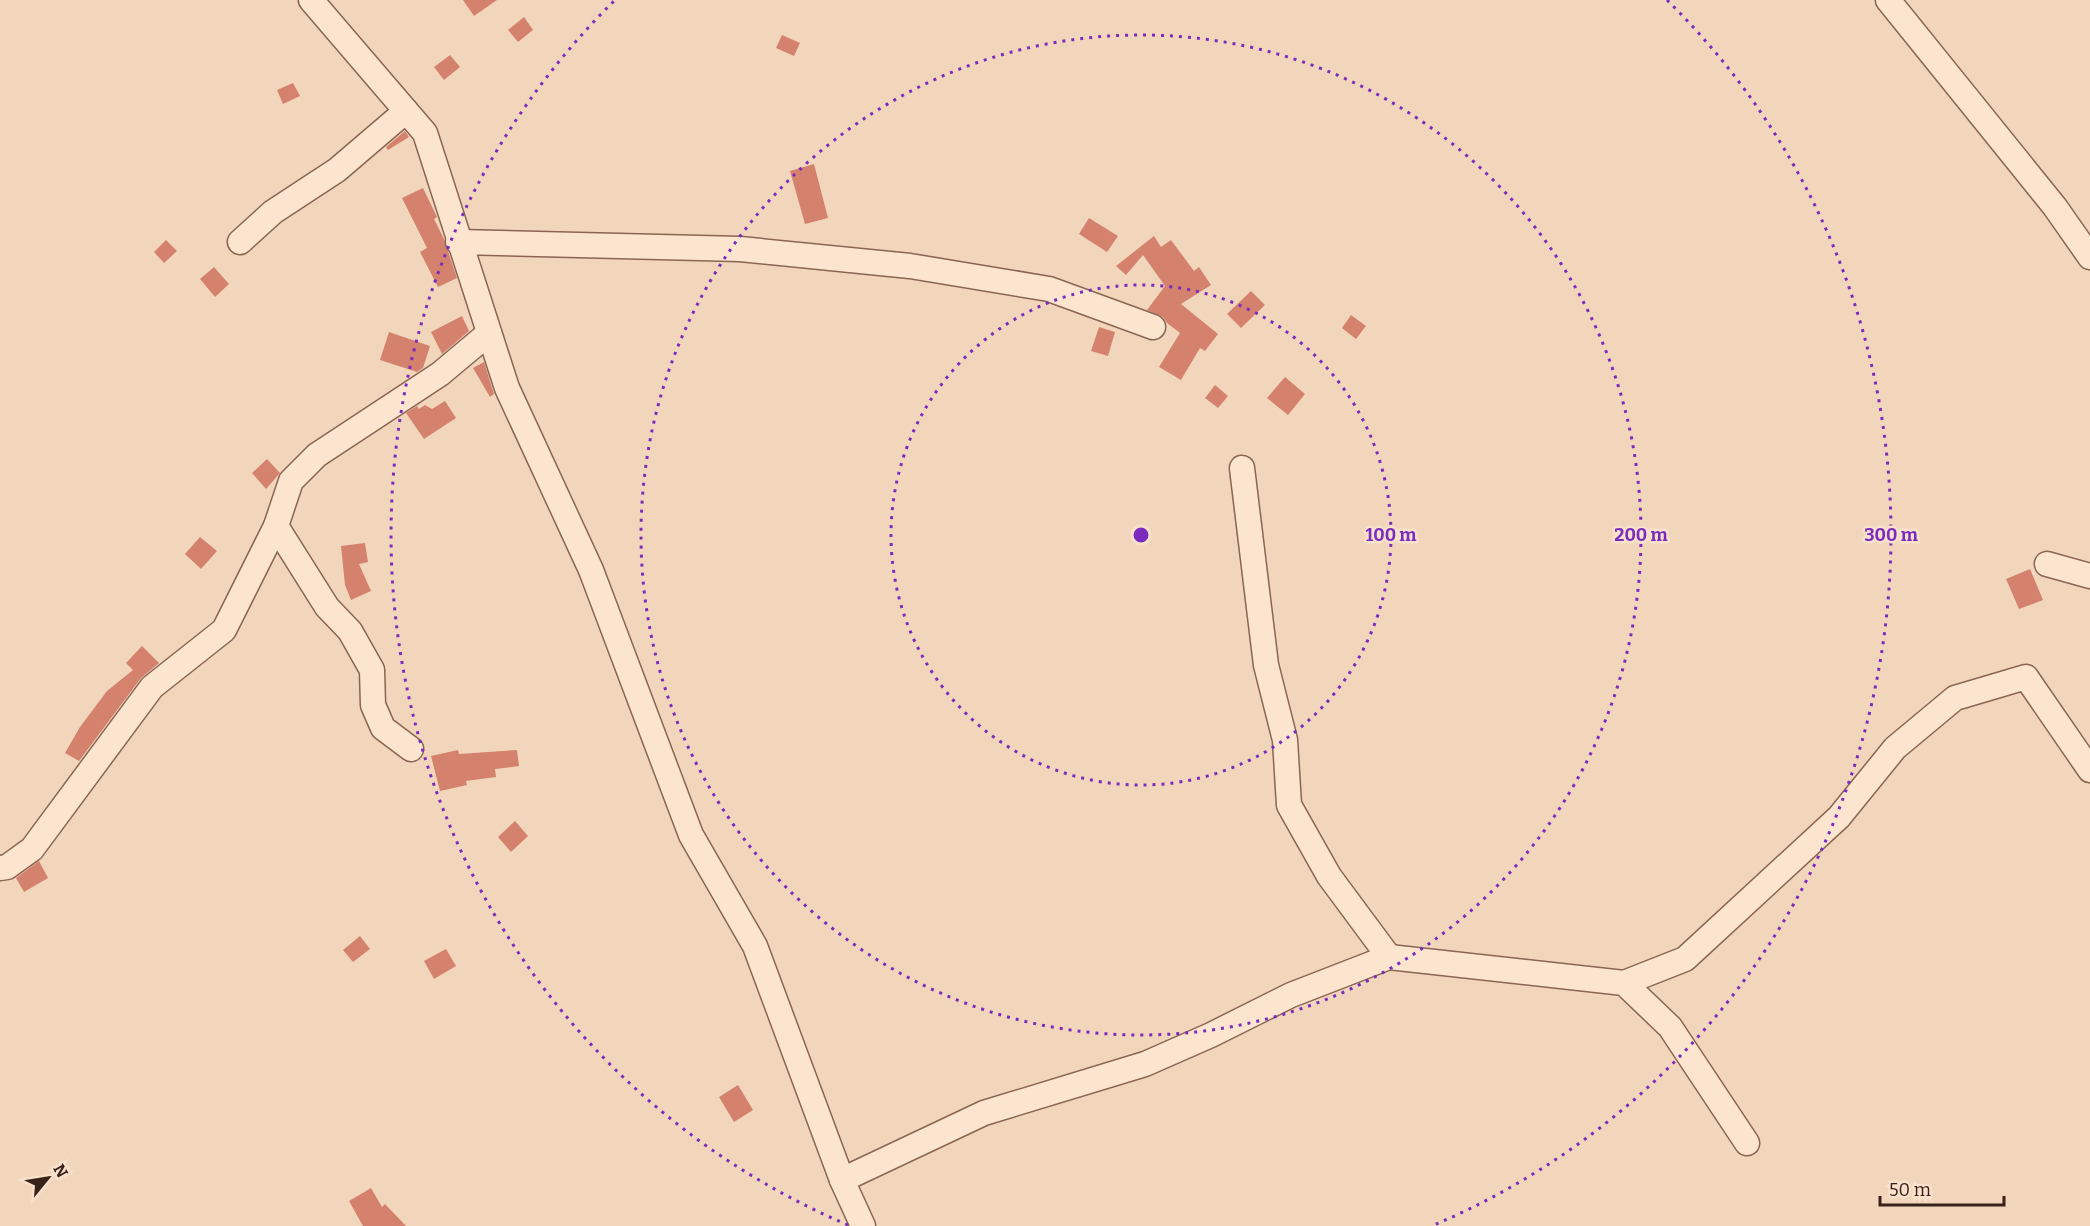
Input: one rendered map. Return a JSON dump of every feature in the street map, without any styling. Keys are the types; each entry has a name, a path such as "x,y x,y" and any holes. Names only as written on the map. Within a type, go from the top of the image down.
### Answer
{"street":[{"path":"311,0 425,133 458,242 507,388 591,570 691,835 755,945 842,1180 863,1226"},
{"path":"1888,0 2055,207 2090,257"},
{"path":"240,242 273,212 338,170 406,111"},
{"path":"458,242 740,249 910,266 1049,289 1153,327"},
{"path":"0,868 7,867 32,849 152,687 224,630 276,526 291,481 317,454 440,374 489,333"},
{"path":"1242,468 1266,665 1285,740 1289,805 1329,876 1389,957"},
{"path":"276,526 327,607 350,632 372,670 373,705 383,728 411,749"},
{"path":"2047,564 2090,576"},
{"path":"842,1180 984,1113 1145,1064 1211,1035 1291,995 1389,957 1624,983 1685,959 1839,817 1895,748 1955,698 2026,677 2090,770"},
{"path":"1624,983 1670,1027 1747,1143"}],"building":[{"path":"463,0 497,0 474,16"},
{"path":"524,17 533,30 518,42 508,30"},
{"path":"782,35 800,43 794,56 776,48"},
{"path":"450,55 460,67 444,80 434,67"},
{"path":"293,83 300,96 283,104 277,90"},
{"path":"405,131 409,137 388,150 386,147"},
{"path":"814,164 828,218 805,224 790,171"},
{"path":"423,188 437,217 434,219 444,239 457,278 438,287 420,252 427,248 402,198"},
{"path":"1089,218 1118,236 1107,252 1079,234"},
{"path":"1154,236 1161,247 1171,240 1194,271 1199,267 1211,285 1181,304 1218,334 1205,351 1200,348 1181,380 1159,367 1180,333 1163,317 1147,310 1165,286 1143,255 1126,275 1116,266"},
{"path":"166,240 177,251 164,263 154,252"},
{"path":"214,267 229,284 215,297 200,279"},
{"path":"1251,291 1265,305 1241,328 1227,314"},
{"path":"1351,315 1366,326 1356,339 1342,328"},
{"path":"462,316 469,331 442,354 431,332"},
{"path":"1099,327 1115,332 1108,356 1091,351"},
{"path":"389,332 430,346 423,368 417,372 380,360"},
{"path":"484,362 494,394 490,397 473,368"},
{"path":"1285,377 1305,394 1288,415 1267,398"},
{"path":"1215,385 1228,396 1218,408 1205,398"},
{"path":"445,401 456,418 424,439 406,413 417,406 419,409 425,405 432,409"},
{"path":"267,459 280,473 266,489 252,473"},
{"path":"200,537 217,551 201,569 185,554"},
{"path":"365,543 368,562 359,564 371,591 351,600 345,585 341,546"},
{"path":"2030,569 2043,600 2019,609 2006,579"},
{"path":"142,646 159,663 141,678 79,761 65,753 80,727 107,691 133,670 126,663"},
{"path":"458,750 459,754 517,750 519,766 495,769 496,777 466,781 467,785 440,791 431,756"},
{"path":"515,821 528,836 511,852 498,837"},
{"path":"39,861 48,878 24,892 16,878"},
{"path":"360,936 370,949 353,962 343,950"},
{"path":"446,949 456,966 434,979 424,961"},
{"path":"738,1085 753,1110 734,1122 719,1097"},
{"path":"371,1188 382,1207 385,1204 406,1226 363,1226 349,1201"}]}
